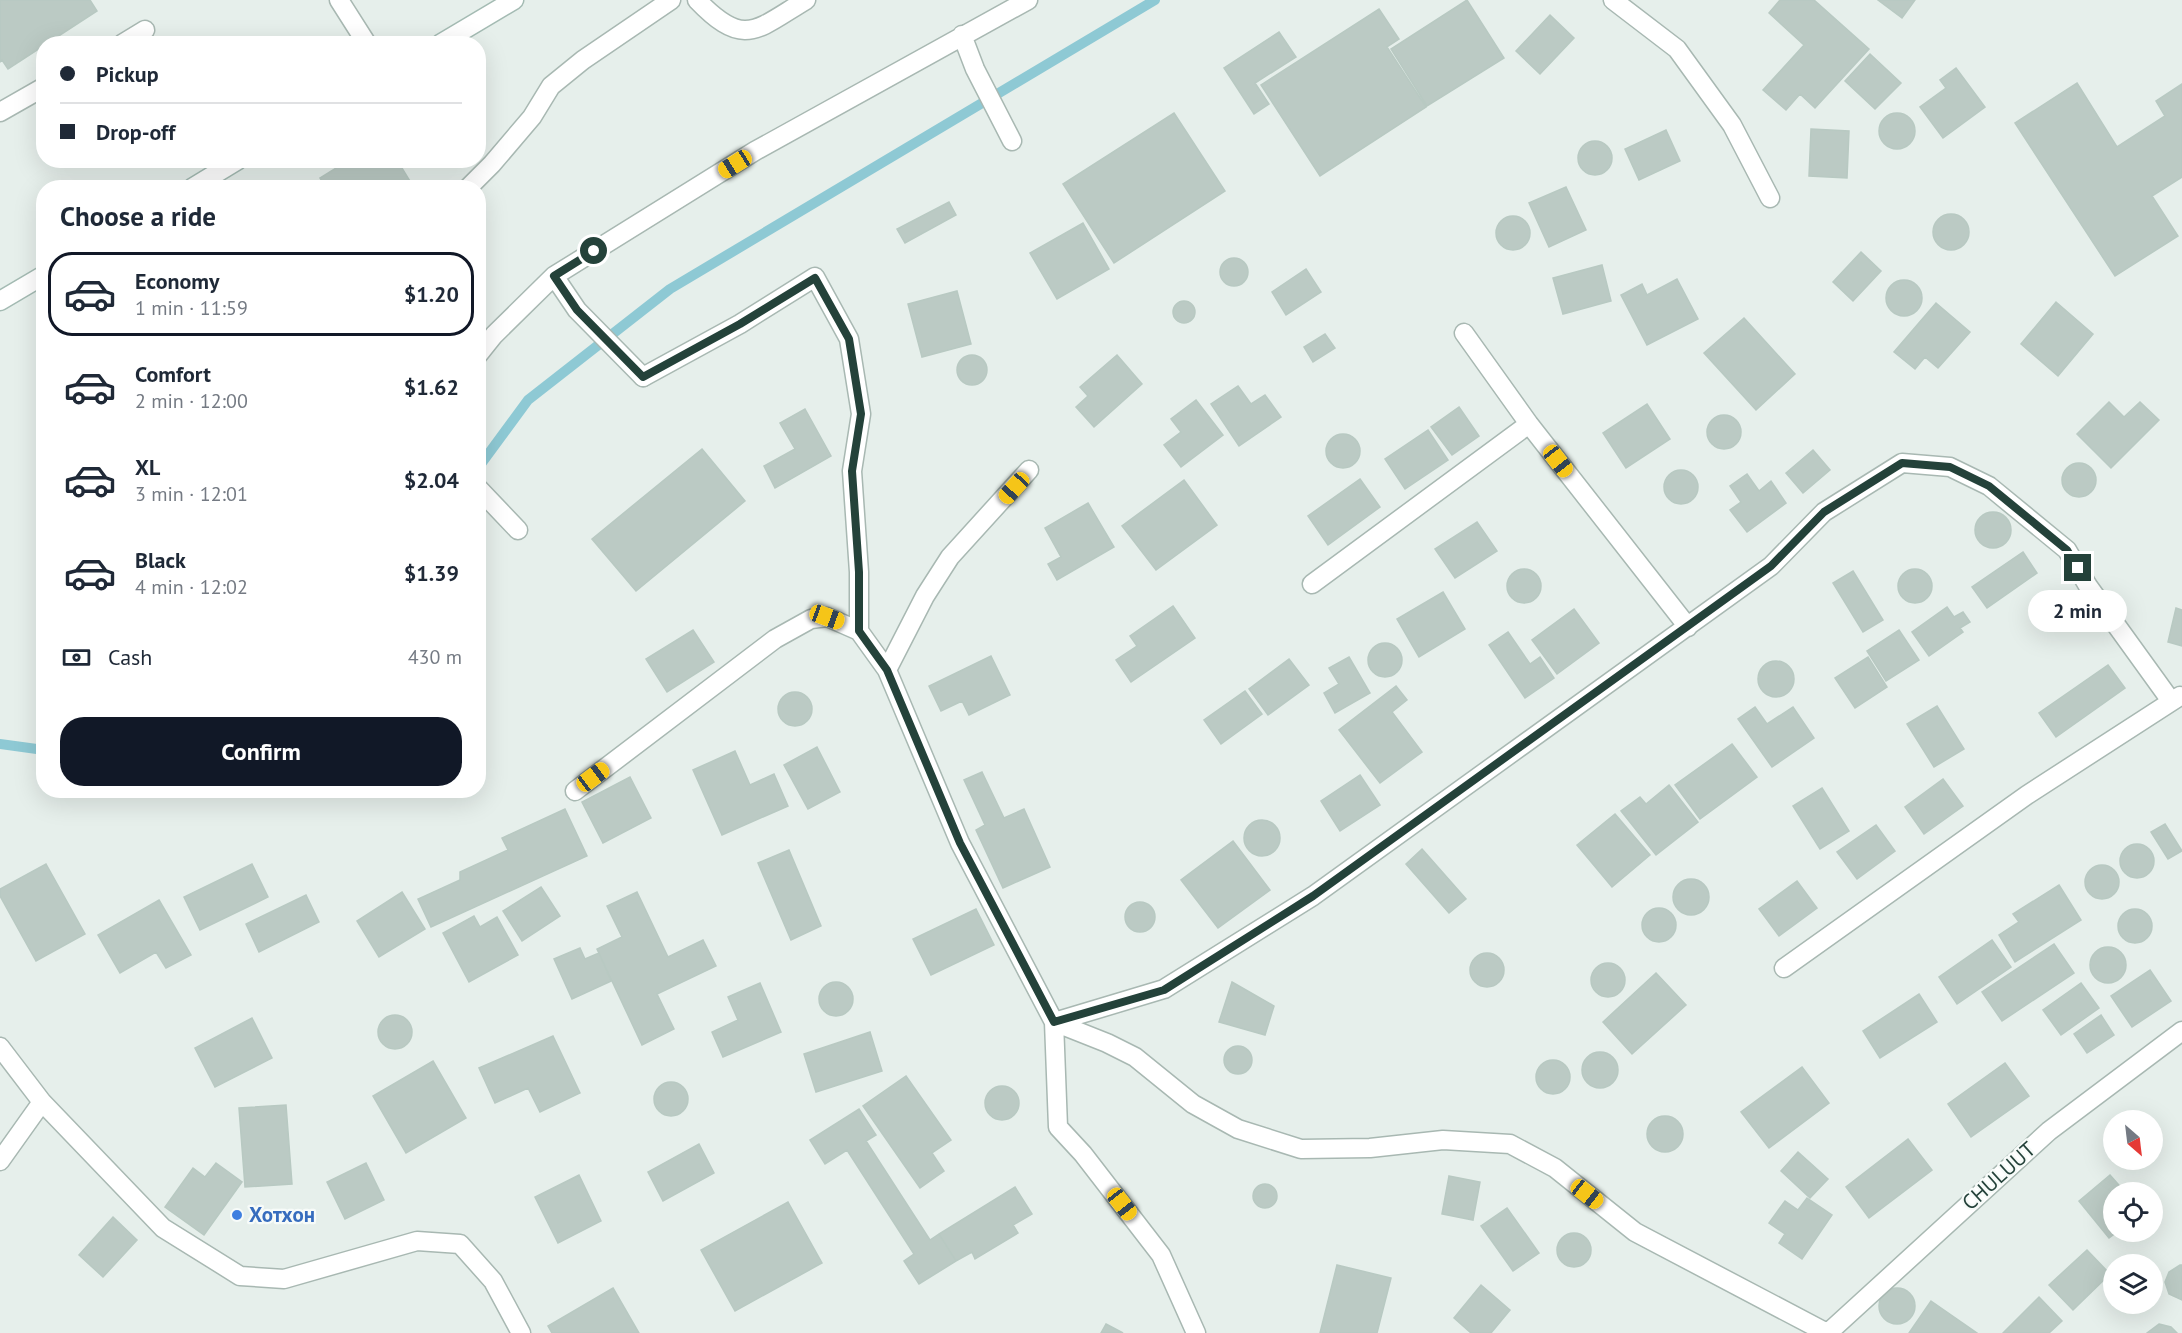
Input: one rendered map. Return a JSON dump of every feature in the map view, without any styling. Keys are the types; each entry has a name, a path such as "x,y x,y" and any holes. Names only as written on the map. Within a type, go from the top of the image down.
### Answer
{"street":[{"path":"339,0 363,36"},
{"path":"453,36 514,0"},
{"path":"476,180 532,117 551,86 583,60 671,0"},
{"path":"697,0 724,25 741,31 757,30 806,0"},
{"path":"486,345 554,276 755,151 1028,0"},
{"path":"1613,0 1677,49 1732,125 1770,198"},
{"path":"135,36 145,30"},
{"path":"962,36 975,69 1012,141"},
{"path":"0,112 36,92"},
{"path":"205,180 225,168"},
{"path":"554,276 577,310 643,377 740,324 815,278 849,339 861,414 852,471 859,572 859,631"},
{"path":"0,301 36,280"},
{"path":"1464,333 1529,424 1688,627"},
{"path":"1312,584 1529,424"},
{"path":"1054,1022 1164,990 1313,896 1688,627 1771,566 1824,512 1902,463 1950,467 1989,486 2067,550 2088,586 2176,698 2027,795 1784,968"},
{"path":"887,670 925,596 950,557 1029,470"},
{"path":"486,496 518,530"},
{"path":"575,791 775,639 811,619 827,617 859,631 887,670 960,843 1054,1022 1058,1127 1083,1154 1161,1255 1196,1333"},
{"path":"1054,1022 1135,1057 1193,1104 1238,1129 1301,1149 1370,1148 1443,1140 1510,1144 1555,1168 1635,1232 1827,1333"},
{"name":"CHULUUT","path":"1827,1333 2049,1131 2182,1031"},
{"path":"0,1047 42,1101 163,1228 240,1276 284,1279 417,1241 460,1244 493,1281 521,1333"},
{"path":"0,1161 42,1101"}],"building":[{"path":"0,0 90,0 97,11 59,36 36,36 36,51 8,69 2,60 0,62"},
{"path":"1467,0 1504,58 1427,106 1391,49"},
{"path":"1780,0 1814,0 1869,49 1815,108 1800,94 1786,110 1763,90 1804,45 1769,13"},
{"path":"1878,0 1915,0 1902,18"},
{"path":"1379,9 1399,39 1387,47 1426,107 1320,176 1261,85"},
{"path":"1550,15 1574,38 1540,74 1516,51"},
{"path":"1279,32 1296,57 1255,83 1269,104 1254,114 1224,68"},
{"path":"1870,54 1901,83 1875,109 1845,81"},
{"path":"1956,68 1985,107 1943,138 1920,107 1946,88 1940,80"},
{"path":"2077,83 2117,147 2165,116 2156,101 2182,84 2182,177 2152,196 2178,236 2115,276 2015,123"},
{"path":"1174,113 1225,191 1114,263 1063,184"},
{"path":"1897,113 1910,118 1915,131 1910,144 1897,149 1884,144 1879,131 1884,118"},
{"path":"1811,129 1849,131 1847,178 1809,176"},
{"path":"1666,130 1680,161 1639,180 1625,149"},
{"path":"1595,141 1607,146 1612,158 1607,170 1595,175 1583,170 1578,158 1583,146"},
{"path":"336,168 402,168 409,180 321,180 320,178"},
{"path":"1566,187 1586,230 1549,247 1529,203"},
{"path":"949,202 956,215 905,243 897,229"},
{"path":"1951,214 1964,219 1969,232 1964,245 1951,250 1938,245 1933,232 1938,219"},
{"path":"1513,216 1525,221 1530,233 1525,245 1513,250 1501,245 1496,233 1501,221"},
{"path":"1083,223 1109,269 1057,299 1030,253"},
{"path":"1861,252 1881,271 1853,301 1833,282"},
{"path":"1234,258 1244,262 1248,272 1244,282 1234,286 1224,282 1220,272 1224,262"},
{"path":"1602,265 1611,301 1563,314 1553,278"},
{"path":"1306,269 1321,292 1286,315 1272,292"},
{"path":"1677,279 1698,319 1647,345 1621,295 1642,284 1647,295"},
{"path":"1904,280 1917,285 1922,298 1917,311 1904,316 1891,311 1886,298 1891,285"},
{"path":"957,291 971,344 922,357 908,304"},
{"path":"1184,301 1192,304 1195,312 1192,320 1184,323 1176,320 1173,312 1176,304"},
{"path":"2056,302 2093,334 2058,376 2021,344"},
{"path":"1936,303 1970,332 1938,368 1925,357 1915,369 1894,352"},
{"path":"1744,318 1795,374 1756,410 1704,353"},
{"path":"1325,334 1335,348 1313,362 1304,347"},
{"path":"972,355 983,359 987,370 983,381 972,385 961,381 957,370 961,359"},
{"path":"1117,355 1142,384 1094,427 1076,407 1088,396 1080,387"},
{"path":"1238,386 1251,404 1265,395 1281,417 1239,446 1211,404"},
{"path":"1196,400 1223,435 1181,467 1164,445 1181,432 1171,419"},
{"path":"2109,402 2124,417 2140,402 2159,420 2111,468 2077,434"},
{"path":"1647,404 1670,439 1626,468 1603,433"},
{"path":"1459,407 1479,436 1452,455 1431,427"},
{"path":"805,409 831,456 775,488 764,466 795,449 780,423"},
{"path":"1724,415 1736,420 1741,432 1736,444 1724,449 1712,444 1707,432 1712,420"},
{"path":"1428,430 1448,460 1405,489 1385,459"},
{"path":"1343,434 1355,439 1360,451 1355,463 1343,468 1331,463 1326,451 1331,439"},
{"path":"702,449 745,501 636,591 592,539"},
{"path":"1813,450 1830,470 1803,493 1786,473"},
{"path":"2079,463 2091,468 2096,480 2091,492 2079,497 2067,492 2062,480 2067,468"},
{"path":"1681,470 1693,475 1698,487 1693,499 1681,504 1669,499 1664,487 1669,475"},
{"path":"1747,474 1759,491 1771,481 1786,503 1747,532 1730,510 1741,502 1730,486"},
{"path":"1360,479 1380,507 1328,545 1308,516"},
{"path":"1184,480 1217,525 1156,570 1122,526"},
{"path":"1088,503 1114,547 1057,580 1048,564 1061,557 1045,528"},
{"path":"1993,512 2006,517 2011,530 2006,543 1993,548 1980,543 1975,530 1980,517"},
{"path":"1477,522 1497,551 1455,578 1435,549"},
{"path":"2023,552 2037,573 1987,608 1972,587"},
{"path":"1524,569 1536,574 1541,586 1536,598 1524,603 1512,598 1507,586 1512,574"},
{"path":"1915,569 1927,574 1932,586 1927,598 1915,603 1903,598 1898,586 1903,574"},
{"path":"1853,571 1883,620 1863,632 1833,583"},
{"path":"1443,592 1465,629 1419,657 1397,619"},
{"path":"1173,606 1195,638 1131,682 1116,660 1137,646 1130,636"},
{"path":"1947,607 1954,617 1963,612 1970,622 1960,628 1963,632 1929,656 1912,632"},
{"path":"2176,608 2182,610 2182,646 2168,642"},
{"path":"1574,609 1599,643 1557,674 1532,640"},
{"path":"693,630 714,662 667,692 646,659"},
{"path":"1899,630 1919,660 1886,681 1867,651"},
{"path":"1508,632 1530,664 1540,657 1554,678 1525,698 1489,645"},
{"path":"1385,643 1397,648 1402,660 1397,672 1385,677 1373,672 1368,660 1373,648"},
{"path":"991,656 1010,695 969,715 962,701 941,711 929,686"},
{"path":"1349,657 1370,693 1335,713 1324,693 1339,684 1329,668"},
{"path":"1868,657 1887,687 1855,708 1835,678"},
{"path":"1289,659 1309,685 1268,715 1249,689"},
{"path":"1776,661 1789,666 1794,679 1789,692 1776,697 1763,692 1758,679 1763,666"},
{"path":"2108,665 2125,688 2056,737 2039,713"},
{"path":"1396,686 1407,700 1392,712 1422,752 1380,783 1339,730"},
{"path":"1245,691 1262,714 1221,744 1204,720"},
{"path":"795,692 807,697 812,709 807,721 795,726 783,721 778,709 783,697"},
{"path":"1937,706 1964,749 1934,767 1907,724"},
{"path":"1755,707 1767,724 1793,707 1814,738 1772,767 1738,719"},
{"path":"1732,744 1757,777 1700,819 1675,785"},
{"path":"817,747 840,792 808,809 784,765"},
{"path":"735,751 750,785 774,774 788,806 722,835 693,770"},
{"path":"982,772 1004,818 1024,809 1050,867 1003,888 976,830 985,825 964,780"},
{"path":"1360,775 1380,805 1340,831 1321,801"},
{"path":"630,777 651,818 603,843 582,802"},
{"path":"1943,779 1963,806 1924,834 1905,807"},
{"path":"1669,785 1698,822 1656,855 1621,811 1640,797 1646,804"},
{"path":"1822,788 1849,831 1820,849 1793,806"},
{"path":"565,809 587,856 431,927 418,899 460,880 460,872 508,850 502,838"},
{"path":"1615,814 1650,855 1612,887 1577,845"},
{"path":"1262,820 1274,826 1280,838 1274,850 1262,856 1250,850 1244,838 1250,826"},
{"path":"2165,824 2182,851 2168,859 2151,832"},
{"path":"1876,825 1895,851 1857,879 1837,852"},
{"path":"1233,841 1270,890 1218,928 1181,880"},
{"path":"2137,844 2149,849 2154,861 2149,873 2137,878 2125,873 2120,861 2125,849"},
{"path":"1422,849 1466,899 1449,913 1406,864"},
{"path":"789,850 821,926 791,940 758,863"},
{"path":"46,864 85,934 36,961 0,896 0,889"},
{"path":"252,864 268,897 200,930 184,897"},
{"path":"2102,865 2114,870 2119,882 2114,894 2102,899 2090,894 2085,882 2090,870"},
{"path":"1691,879 1703,885 1709,897 1703,909 1691,915 1679,909 1673,897 1679,885"},
{"path":"1797,881 1817,908 1779,936 1759,909"},
{"path":"2059,885 2081,920 2015,962 1999,935 2019,922 2013,914"},
{"path":"541,887 560,916 522,941 503,911"},
{"path":"402,892 425,929 379,957 357,921"},
{"path":"637,892 668,957 703,940 716,966 657,994 674,1029 642,1045 597,949 622,937 607,906"},
{"path":"306,895 319,922 259,952 246,924"},
{"path":"159,900 191,955 166,968 156,952 120,973 98,935"},
{"path":"1140,902 1151,906 1155,917 1151,928 1140,932 1129,928 1125,917 1129,906"},
{"path":"1659,908 1671,913 1676,925 1671,937 1659,942 1647,937 1642,925 1647,913"},
{"path":"976,909 994,945 931,975 913,939"},
{"path":"2135,909 2147,914 2152,926 2147,938 2135,943 2123,938 2118,926 2123,914"},
{"path":"474,916 480,927 497,917 518,955 469,982 443,933"},
{"path":"1992,940 2011,967 1957,1004 1939,977"},
{"path":"2054,944 2074,973 2002,1021 1982,992"},
{"path":"2108,947 2121,952 2126,965 2121,978 2108,983 2095,978 2090,965 2095,952"},
{"path":"580,948 585,959 599,953 611,981 572,999 554,959"},
{"path":"1487,953 1499,958 1504,970 1499,982 1487,987 1475,982 1470,970 1475,958"},
{"path":"1608,963 1620,968 1625,980 1620,992 1608,997 1596,992 1591,980 1596,968"},
{"path":"2150,970 2171,1001 2132,1027 2111,996"},
{"path":"1656,973 1686,1005 1632,1054 1603,1022"},
{"path":"836,982 848,987 853,999 848,1011 836,1016 824,1011 819,999 824,987"},
{"path":"1232,982 1274,1006 1265,1035 1219,1022"},
{"path":"760,983 781,1032 723,1057 712,1032 738,1020 728,997"},
{"path":"2081,983 2099,1008 2061,1035 2043,1010"},
{"path":"1919,994 1937,1022 1880,1058 1863,1031"},
{"path":"395,1015 407,1020 412,1032 407,1044 395,1049 383,1044 378,1032 383,1020"},
{"path":"2101,1015 2114,1035 2087,1053 2074,1034"},
{"path":"252,1018 272,1058 215,1087 195,1048"},
{"path":"870,1032 882,1071 816,1092 804,1054"},
{"path":"553,1036 580,1093 540,1112 528,1088 495,1103 479,1068"},
{"path":"1238,1046 1248,1050 1252,1060 1248,1070 1238,1074 1228,1070 1224,1060 1228,1050"},
{"path":"1600,1052 1612,1058 1618,1070 1612,1082 1600,1088 1588,1082 1582,1070 1588,1058"},
{"path":"1553,1060 1565,1065 1570,1077 1565,1089 1553,1094 1541,1089 1536,1077 1541,1065"},
{"path":"433,1061 466,1118 406,1153 373,1096"},
{"path":"2005,1063 2029,1096 1971,1137 1948,1104"},
{"path":"1802,1067 1829,1103 1769,1148 1741,1112"},
{"path":"906,1076 951,1140 932,1153 944,1171 920,1188 863,1106"},
{"path":"671,1082 683,1087 688,1099 683,1111 671,1116 659,1111 654,1099 659,1087"},
{"path":"1002,1086 1014,1091 1019,1103 1014,1115 1002,1120 990,1115 985,1103 990,1091"},
{"path":"286,1105 292,1184 245,1187 239,1108"},
{"path":"859,1109 876,1135 866,1141 930,1240 939,1234 956,1261 919,1284 904,1261 914,1254 847,1150 825,1164 810,1140"},
{"path":"1665,1116 1677,1122 1683,1134 1677,1146 1665,1152 1653,1146 1647,1134 1653,1122"},
{"path":"1908,1139 1932,1170 1869,1218 1846,1187"},
{"path":"699,1144 714,1173 663,1201 648,1172"},
{"path":"1798,1152 1828,1179 1810,1198 1781,1171"},
{"path":"216,1163 242,1182 204,1235 165,1207 193,1168 205,1177"},
{"path":"366,1163 384,1200 345,1219 327,1182"},
{"path":"579,1175 601,1221 558,1243 535,1197"},
{"path":"2110,1175 2116,1182 2103,1182 2103,1231 2079,1201"},
{"path":"1449,1176 1480,1182 1473,1220 1442,1214"},
{"path":"1265,1184 1270,1185 1276,1191 1276,1201 1270,1207 1265,1208 1260,1207 1254,1201 1253,1196 1254,1191 1260,1185"},
{"path":"1015,1187 1032,1214 1013,1225 1018,1233 975,1259 972,1252 956,1261 939,1234"},
{"path":"1807,1198 1832,1215 1802,1259 1779,1243 1785,1234 1769,1223 1785,1201 1798,1210"},
{"path":"788,1202 822,1263 735,1311 701,1250"},
{"path":"1507,1208 1539,1253 1513,1271 1481,1226"},
{"path":"113,1217 137,1240 103,1277 79,1255"},
{"path":"1574,1233 1586,1238 1591,1250 1586,1262 1574,1267 1562,1262 1557,1250 1562,1238"},
{"path":"2087,1250 2103,1267 2103,1281 2073,1310 2049,1285"},
{"path":"1337,1265 1391,1278 1377,1333 1320,1333"},
{"path":"2182,1265 2182,1300 2169,1294 2165,1282 2169,1272"},
{"path":"1481,1285 1510,1310 1491,1333 1471,1333 1454,1318"},
{"path":"613,1288 639,1333 552,1333 548,1326"},
{"path":"1897,1288 1909,1294 1915,1306 1909,1318 1897,1324 1885,1318 1879,1306 1885,1294"},
{"path":"2039,1297 2062,1321 2049,1333 2003,1333"},
{"path":"1931,1301 1977,1333 1909,1333"},
{"path":"1106,1324 1123,1333 1101,1333"},
{"path":"2159,1324 2171,1327 2177,1333 2147,1333"}],"waterway":[{"path":"486,457 528,400 670,289 1155,0"},
{"path":"0,744 36,749"}],"place":[{"name":"Хотхон","path":"237,1215"}],"route":[{"path":"594,251 554,276 577,310 643,377 740,324 815,278 849,339 861,414 852,471 859,572 859,631 887,670 960,843 1054,1022 1164,990 1313,896 1771,566 1824,512 1902,463 1950,467 1989,486 2067,550 2078,568"}]}
